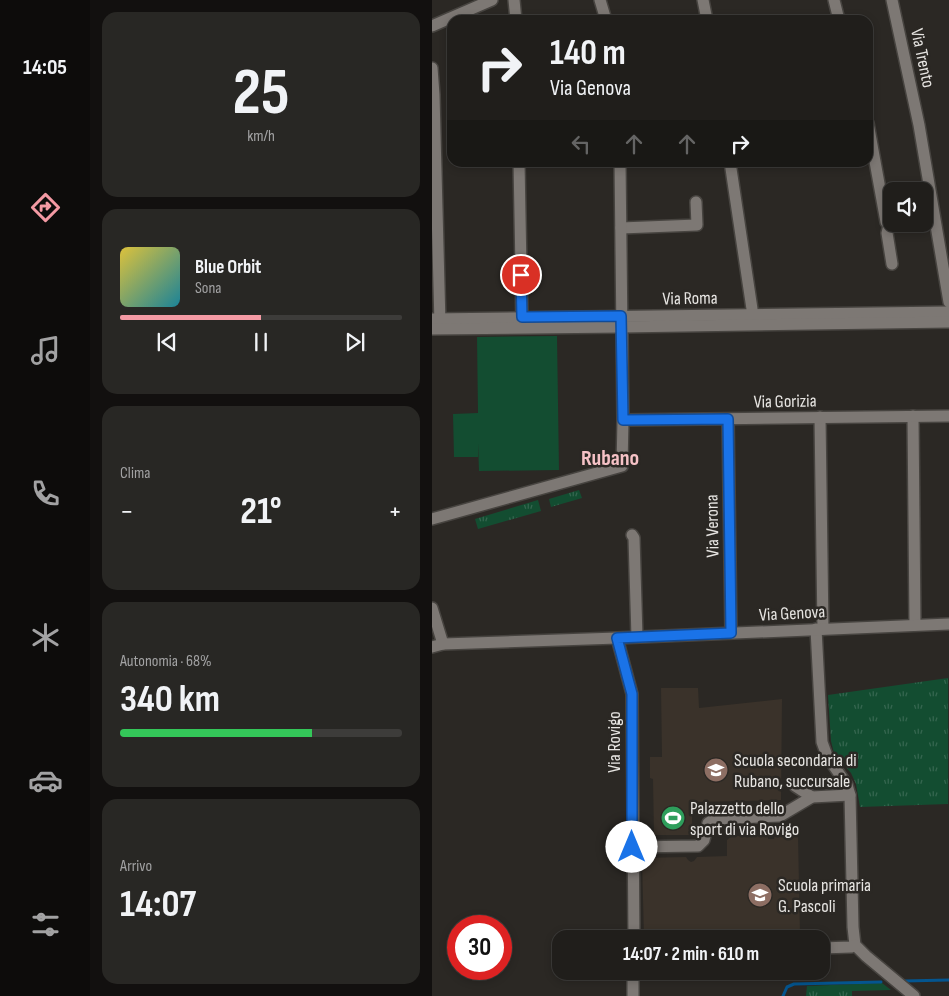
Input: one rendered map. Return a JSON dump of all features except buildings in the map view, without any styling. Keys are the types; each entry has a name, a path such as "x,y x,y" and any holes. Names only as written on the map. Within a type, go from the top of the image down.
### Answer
{"street":[{"path":"457,15 492,0"},
{"path":"514,0 516,15"},
{"path":"600,0 604,15"},
{"path":"703,0 706,15"},
{"path":"834,0 838,15"},
{"name":"Via Trento","path":"892,0 919,125 925,182"},
{"path":"432,26 447,20"},
{"path":"432,68 434,95 436,324"},
{"path":"873,150 883,206"},
{"path":"519,167 522,322"},
{"path":"432,519 622,466 620,167"},
{"path":"731,167 752,320"},
{"path":"621,228 697,225 696,202"},
{"path":"888,232 892,264"},
{"name":"Via Trento","path":"932,232 948,302"},
{"name":"Via Roma","path":"752,320 948,312"},
{"name":"Via Roma","path":"436,324 752,320 948,322"},
{"path":"913,416 915,625"},
{"name":"Via Gorizia","path":"623,420 948,416"},
{"path":"820,417 822,742 827,756 847,785 850,795 854,945 914,996"},
{"name":"Via Verona","path":"728,419 731,633"},
{"path":"632,535 634,538 637,637"},
{"path":"432,608 437,645"},
{"name":"Via Genova","path":"437,645 948,624"},
{"name":"Via Rovigo","path":"617,638 632,694 634,930"},
{"path":"794,786 812,796"},
{"path":"632,847 698,846 704,840 708,823 714,819 780,816 812,796 850,795"},
{"path":"830,948 851,947 854,945"},
{"path":"633,980 633,996"}],"shaded area":[{"name":"Scuola secondaria di Rubano, succursale","path":"661,688 698,688 699,708 782,699 781,800 692,802 692,835 654,835 653,779 650,778 650,757 662,757"},
{"path":"775,835 798,835 800,930 644,930 642,858 686,857 691,862 697,857 727,856 727,840 732,836 768,836 768,839 774,839"}],"green space":[{"path":"557,336 559,470 479,471 478,443 478,457 454,457 453,414 478,413 477,337"},
{"path":"579,490 582,498 551,507 549,499"},
{"path":"538,500 541,511 478,529 475,519"},
{"path":"948,678 948,804 860,807 856,784 851,773 834,753 831,741 828,695"},
{"path":"882,983 891,990 852,991 852,996 806,996 807,986"}],"waterway":[{"path":"904,981 949,980"},
{"path":"783,996 787,987 794,984 881,982"}],"place":[{"name":"Scuola secondaria di Rubano, succursale","path":"716,770"},
{"name":"Palazzetto dello sport di via Rovigo","path":"673,818"},
{"name":"Scuola primaria G. Pascoli","path":"760,895"}],"district":[{"name":"Rubano","path":"610,457"}],"route":[{"path":"521,275 522,317 621,316 623,420 728,419 731,633 617,638 632,694 632,847"}]}
